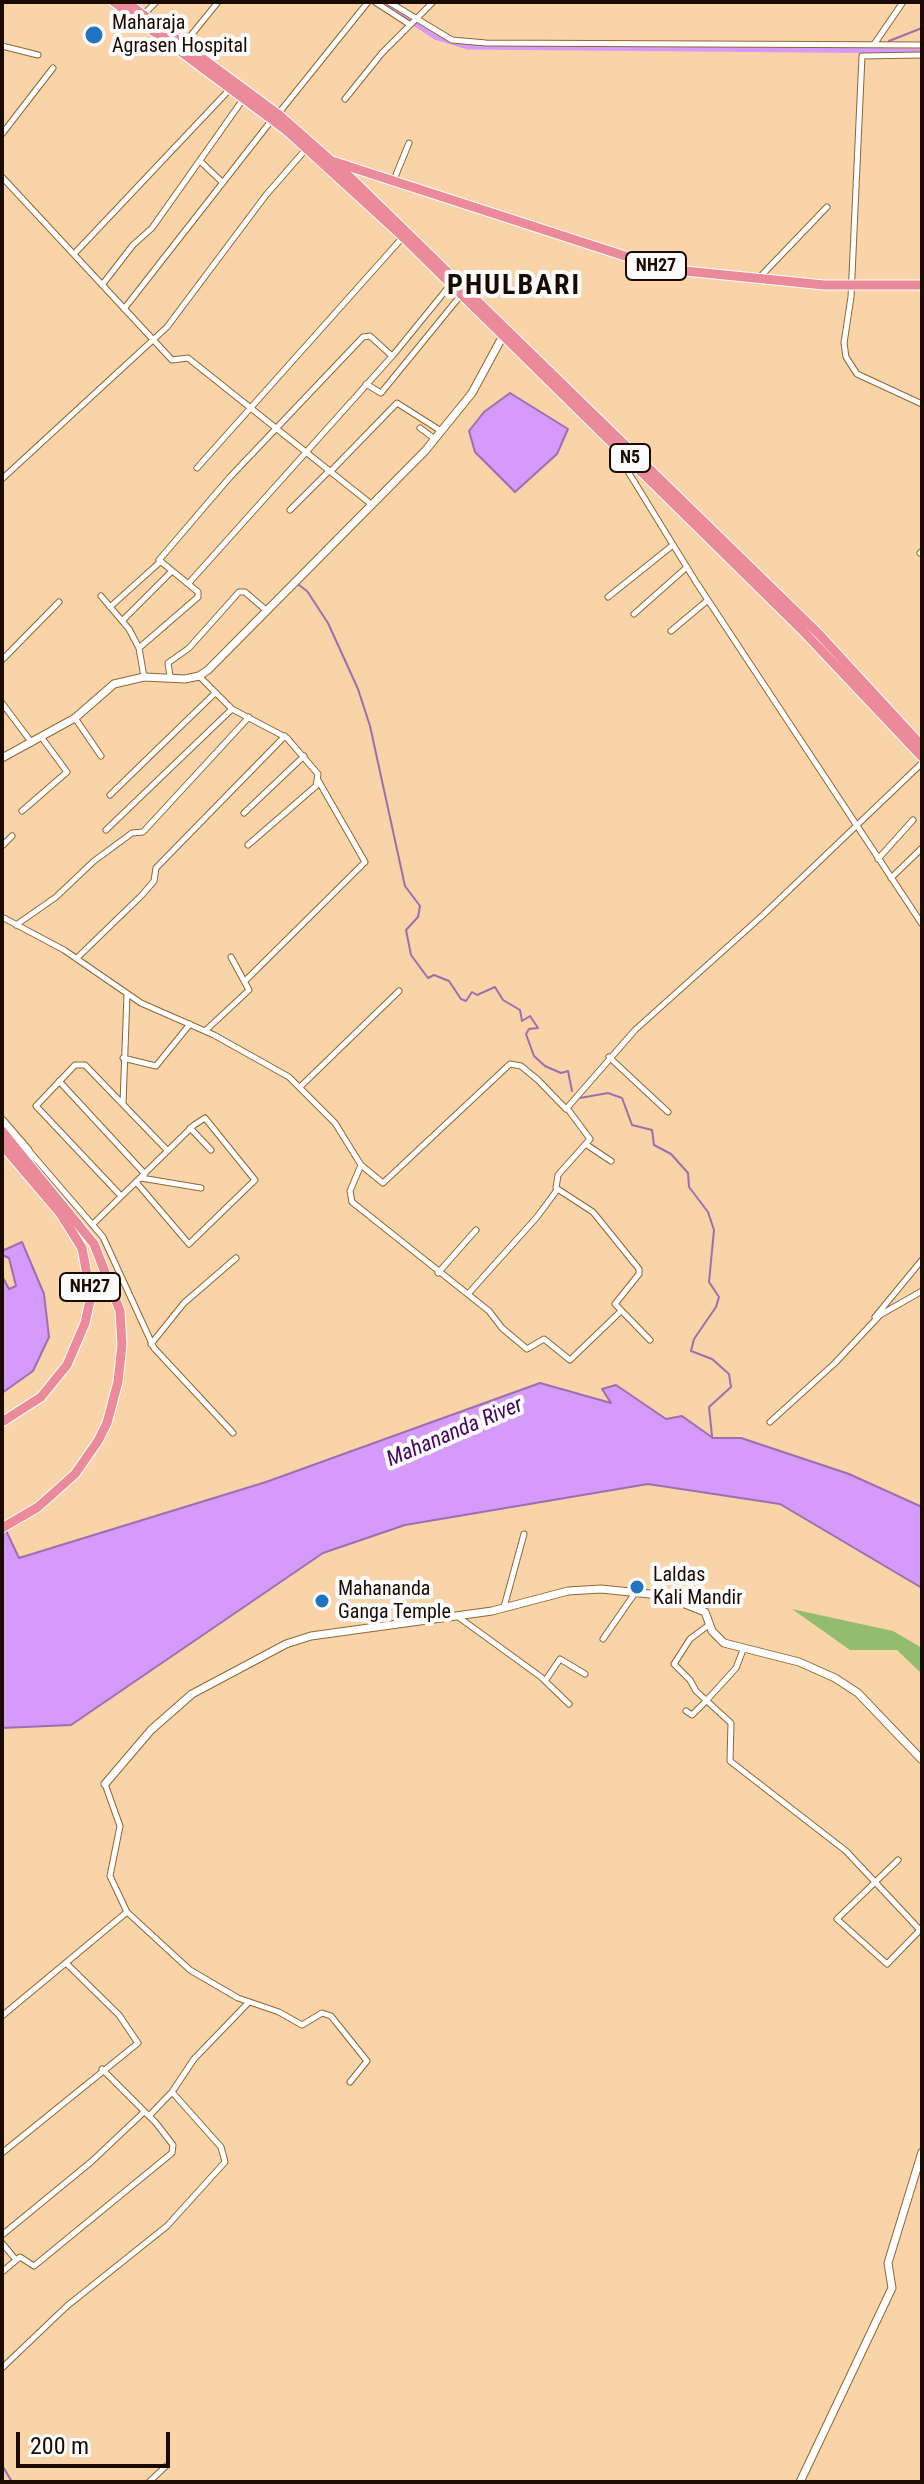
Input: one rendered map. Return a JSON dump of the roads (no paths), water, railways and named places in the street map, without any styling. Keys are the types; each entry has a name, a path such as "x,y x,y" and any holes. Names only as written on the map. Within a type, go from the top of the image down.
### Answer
{"highway":[{"name":"NH27","path":"114,2 230,88 275,117 319,160 341,169 397,182"},
{"name":"NH27","path":"126,2 275,117 330,164 397,182 658,267 758,280 851,287 922,285"},
{"name":"N5","path":"330,164 461,295 505,332"},
{"name":"N5","path":"341,169 802,630 922,760"},
{"path":"366,192 377,179"},
{"name":"N5","path":"513,340 818,633 922,746"},
{"name":"NH27","path":"2,1131 94,1244 120,1311 121,1364 107,1423 75,1474 38,1507 2,1528"},
{"name":"NH27","path":"2,1145 70,1229 87,1266 91,1296 85,1323 67,1365 41,1397 2,1422"}],"main road":[{"path":"2,758 37,743 75,718 114,684 144,677 199,676 223,657 435,439 472,393 505,332"},
{"path":"494,355 513,340"},
{"path":"2,1120 28,1150 31,1166"},
{"path":"105,1784 151,1730 192,1694 277,1647 311,1636 504,1608 568,1591 635,1592 705,1612 719,1640 743,1650 799,1662 844,1683 905,1738 922,1760"},
{"path":"800,2482 892,2288 888,2263 922,2152"}],"street":[{"path":"143,15 156,2"},
{"path":"183,44 218,2"},
{"path":"124,309 221,181 368,2"},
{"path":"375,2 409,24"},
{"path":"389,2 452,40 486,43 922,45"},
{"path":"345,99 409,24 433,2"},
{"path":"875,43 903,2"},
{"path":"900,44 900,53"},
{"path":"2,46 38,55"},
{"path":"922,55 862,56 851,287 844,343 850,366 857,374 922,404"},
{"path":"3,132 53,68"},
{"path":"75,254 230,88"},
{"path":"102,285 133,245 152,228 244,98"},
{"path":"397,182 409,143"},
{"path":"2,479 167,327 266,195 307,148"},
{"path":"201,162 221,181"},
{"path":"2,177 151,341 173,361 188,358 371,504"},
{"path":"758,280 827,207"},
{"path":"197,468 403,237"},
{"path":"188,584 392,356 451,284"},
{"path":"366,384 381,393 461,295"},
{"path":"110,607 160,562 275,428 363,337 370,336 392,356"},
{"path":"290,510 397,403 441,431"},
{"path":"420,428 435,439"},
{"path":"609,439 708,600 922,924"},
{"path":"608,597 673,545"},
{"path":"139,648 198,597 188,584 160,562"},
{"path":"634,614 687,567"},
{"path":"123,620 171,572"},
{"path":"170,676 168,663 189,648 239,592 245,592 267,611"},
{"path":"101,596 123,620 139,648 144,677"},
{"path":"671,631 708,600"},
{"path":"2,660 59,602"},
{"path":"199,676 232,709 285,736 304,756 365,862 246,980"},
{"path":"110,795 214,694"},
{"path":"2,703 66,773 22,811"},
{"path":"106,830 232,709"},
{"path":"16,925 56,897 94,861 132,833 143,832 249,717"},
{"path":"75,718 101,756"},
{"path":"77,958 153,883 156,868 285,736"},
{"path":"244,813 304,756"},
{"path":"566,1109 609,1057 857,827 922,760"},
{"path":"248,845 302,799 318,780"},
{"path":"878,859 913,820"},
{"path":"2,846 12,836"},
{"path":"891,878 922,848"},
{"path":"2,917 77,958 127,993 254,1056 300,1087 335,1123 361,1165 381,1182 387,1183 510,1064 521,1066 590,1135 587,1145 558,1175 557,1190 540,1214 468,1294"},
{"path":"205,1031 249,990 231,957"},
{"path":"300,1087 399,991"},
{"path":"123,1105 127,993"},
{"path":"123,1058 156,1066 190,1024"},
{"path":"609,1057 644,1093 668,1112"},
{"path":"121,1196 36,1106 75,1065 82,1063 167,1150"},
{"path":"59,1081 140,1178 189,1244 254,1183 250,1170 205,1118 190,1128 167,1150 140,1178 93,1224"},
{"path":"190,1128 211,1150"},
{"path":"587,1145 611,1161"},
{"path":"28,1150 93,1224 112,1251 151,1344 233,1433"},
{"path":"361,1165 350,1191 350,1200 468,1294 527,1349 545,1339 568,1360 621,1311"},
{"path":"140,1178 201,1188"},
{"path":"557,1190 588,1207 639,1269 638,1275 615,1302 650,1340"},
{"path":"438,1273 476,1230"},
{"path":"151,1344 184,1303 236,1258"},
{"path":"770,1422 835,1363 922,1260"},
{"path":"870,1324 892,1307 922,1291"},
{"path":"504,1608 524,1534"},
{"path":"603,1639 635,1592"},
{"path":"456,1616 545,1681 569,1704"},
{"path":"710,1624 690,1639 674,1664 732,1726 728,1755 731,1762 841,1846 875,1880 921,1930 887,1964 837,1919 875,1880 898,1860"},
{"path":"686,1711 693,1715 736,1668 743,1650"},
{"path":"545,1681 560,1659 585,1674"},
{"path":"105,1784 120,1826 110,1876 127,1912 190,1970 248,2002 275,2010 302,2025 322,2013 331,2016 367,2059 363,2070 350,2082"},
{"path":"2,2016 127,1912"},
{"path":"2,2153 102,2069 131,2051 137,2038 109,2004 67,1964"},
{"path":"2,2235 172,2092 194,2059 248,2002"},
{"path":"2,2272 21,2257 34,2266 170,2155 173,2145 102,2069"},
{"path":"2,2368 67,2306 167,2226 225,2162 221,2147 172,2092"},
{"path":"2,2243 16,2260"},
{"path":"149,2482 166,2466"}],"water":[{"path":"510,393 568,429 557,454 515,492 475,452 469,431 484,412"},
{"path":"22,1242 44,1294 49,1337 33,1371 2,1393 2,1276 9,1289 16,1286 9,1258 2,1255 2,1251"},
{"name":"Mahananda River","path":"540,1383 611,1403 602,1389 616,1385 666,1419 682,1416 713,1438 741,1438 849,1474 922,1507 922,1588 780,1504 648,1484 405,1525 323,1553 71,1725 2,1728 2,1522 19,1558 266,1482"}],"waterway":[{"path":"382,2 435,37 468,47 922,51"},
{"path":"889,41 922,28"},
{"path":"299,585 307,591 328,623 358,689 370,726 405,886 420,906 418,917 406,930 411,955 428,978 434,975 449,981 461,999 466,1001 472,992 477,995 495,987 503,1000 520,1010 522,1021 530,1016 538,1028 529,1029 526,1034 534,1056 545,1066 561,1073 568,1071 572,1091"},
{"path":"580,1098 608,1093 622,1098 632,1125 652,1130 654,1145 671,1154 688,1173 689,1187 708,1212 714,1230 709,1282 719,1297 716,1307 694,1339 691,1351 712,1359 729,1374 731,1387 709,1407 712,1436"},
{"path":"2,2465 12,2482"}],"place":[{"name":"Maharaja Agrasen Hospital","path":"94,35"},
{"name":"Laldas Kali Mandir","path":"637,1587"},
{"name":"Mahananda Ganga Temple","path":"322,1601"}],"district":[{"name":"PHULBARI","path":"514,287"}]}
